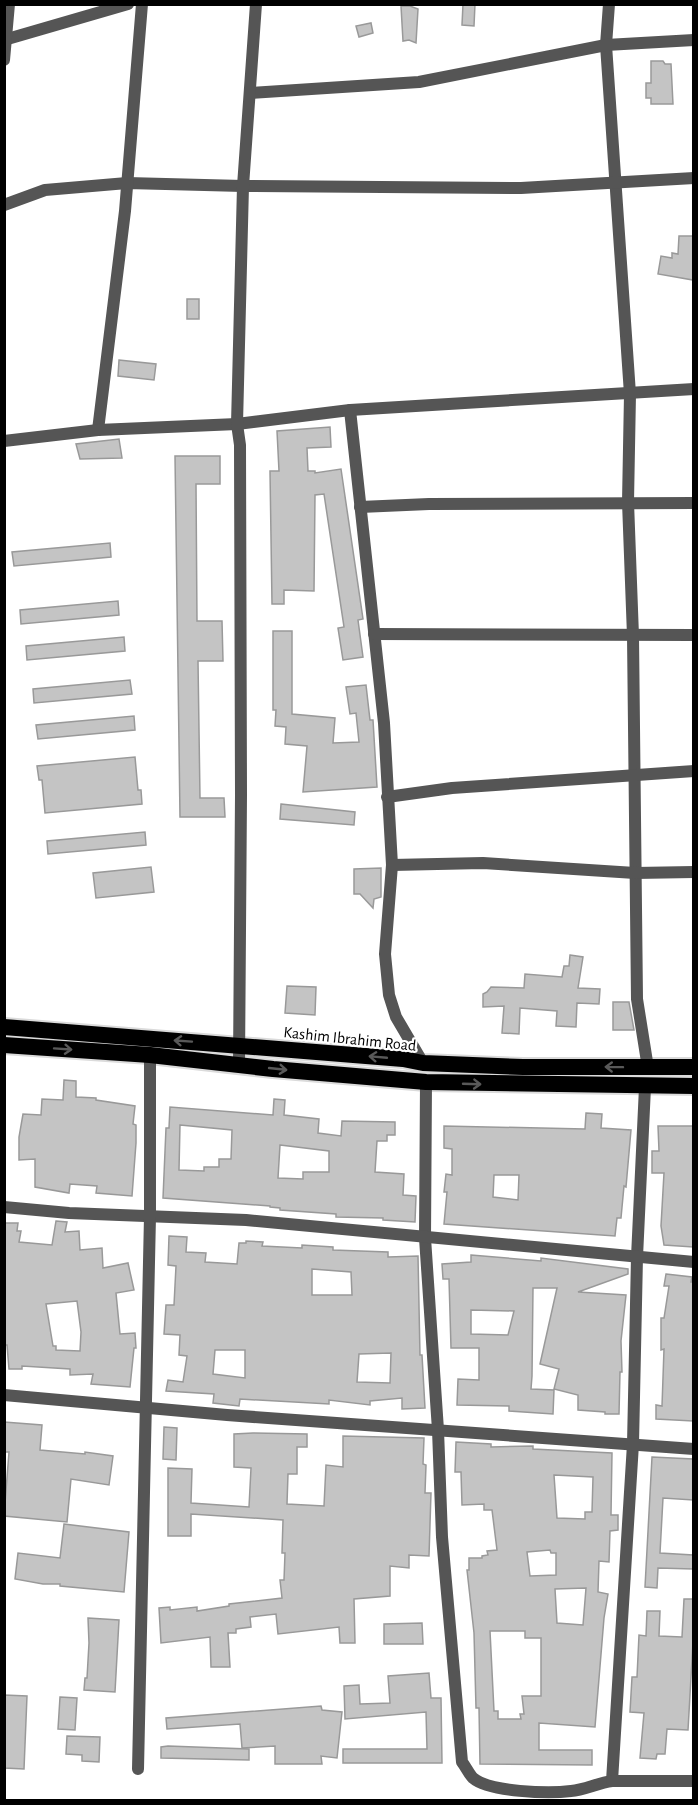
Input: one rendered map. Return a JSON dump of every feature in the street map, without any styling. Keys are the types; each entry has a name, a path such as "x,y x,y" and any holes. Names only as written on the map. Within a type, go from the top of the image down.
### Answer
{"highway":[{"name":"Kashim Ibrahim Road","path":"4,1027 403,1059 423,1064 524,1068 693,1067"},
{"path":"4,1045 150,1055 273,1069 426,1082 693,1086"}],"street":[{"path":"4,60 9,4"},
{"path":"5,40 128,4"},
{"path":"98,430 127,183 142,4"},
{"path":"239,1064 240,445 237,424 243,186 256,4"},
{"path":"609,4 606,45 630,394 628,502 633,636 637,999 648,1068"},
{"path":"250,93 419,82 606,45 693,40"},
{"path":"4,205 45,190 127,183 521,188 693,178"},
{"path":"4,441 98,430 237,424 350,410 693,389"},
{"path":"350,410 384,723 392,865 385,954 389,995 396,1017 423,1064"},
{"path":"360,507 429,504 693,503"},
{"path":"374,634 693,635"},
{"path":"387,797 452,788 693,771"},
{"path":"392,865 483,863 635,873 693,872"},
{"path":"138,1769 144,1408 150,1216 150,1055"},
{"path":"426,1082 425,1238 438,1430 442,1537 462,1762 474,1778 489,1786 534,1791 572,1791 612,1781 693,1781"},
{"path":"612,1781 633,1444 637,1257 645,1087"},
{"path":"4,1207 246,1220 693,1262"},
{"path":"4,1395 144,1408 693,1449"}],"building":[{"path":"463,4 475,4 474,26 462,25"},
{"path":"401,6 418,9 416,43 409,40 403,41"},
{"path":"371,23 373,33 359,37 356,26"},
{"path":"651,61 671,64 673,104 651,104 651,98 646,98 646,83 651,83"},
{"path":"679,236 693,236 693,280 658,274 661,256 672,258 672,253 678,254"},
{"path":"187,299 199,299 199,319 187,319"},
{"path":"119,360 156,364 154,380 118,376"},
{"path":"330,427 331,447 307,448 308,471 315,471 315,473 341,469 363,619 358,620 363,657 343,660 338,628 344,627 324,494 315,495 314,591 284,590 284,604 272,604 270,471 279,471 277,431"},
{"path":"119,439 122,458 80,459 76,444"},
{"path":"175,456 220,456 220,484 196,484 197,621 222,621 223,661 198,661 200,798 224,798 225,817 180,817"},
{"path":"110,543 111,557 14,566 12,552"},
{"path":"118,601 119,615 21,624 20,610"},
{"path":"273,631 292,631 292,714 335,718 333,743 359,742 356,713 350,714 346,687 366,685 370,720 373,720 377,787 303,792 307,746 285,744 286,727 275,726"},
{"path":"124,637 125,651 27,660 26,646"},
{"path":"130,680 132,694 34,703 33,689"},
{"path":"134,716 135,730 38,739 36,725"},
{"path":"135,757 138,790 141,790 142,804 45,813 42,780 39,780 37,766"},
{"path":"281,804 355,812 354,825 280,819"},
{"path":"145,832 146,845 48,854 47,841"},
{"path":"151,867 154,892 96,898 93,873"},
{"path":"381,868 381,897 374,899 373,908 360,894 354,894 354,869"},
{"path":"570,955 583,957 578,988 600,989 599,1004 577,1003 576,1027 556,1026 557,1011 520,1008 519,1034 502,1033 504,1006 483,1007 483,994 491,987 524,988 525,974 562,977 564,966 569,966"},
{"path":"287,986 316,987 315,1015 285,1013"},
{"path":"613,1002 629,1002 634,1030 613,1030"},
{"path":"64,1080 76,1081 76,1097 96,1098 96,1100 135,1106 133,1124 136,1125 136,1143 132,1196 96,1193 97,1186 70,1184 69,1193 35,1187 35,1159 19,1160 19,1137 23,1114 41,1115 42,1099 63,1100"},
{"path":"274,1099 285,1100 284,1115 319,1119 318,1133 341,1136 342,1121 395,1122 395,1135 387,1135 387,1141 377,1141 375,1172 404,1174 403,1195 416,1196 415,1222 383,1220 383,1218 336,1217 336,1214 280,1210 280,1208 270,1206 163,1198 166,1128 169,1128 170,1107 273,1115","holes":["180,1125 232,1130 231,1159 219,1159 219,1167 204,1167 204,1171 179,1170","280,1145 329,1151 329,1172 303,1172 303,1179 278,1178"]},
{"path":"586,1113 602,1114 601,1128 631,1130 626,1187 624,1186 621,1218 617,1218 615,1236 444,1224 447,1192 444,1192 446,1174 452,1175 452,1149 444,1148 444,1126 585,1129","holes":["494,1175 519,1175 518,1200 493,1197"]},
{"path":"658,1126 693,1126 693,1247 664,1245 661,1226 664,1173 652,1173 652,1151 659,1151"},
{"path":"56,1221 67,1222 65,1232 79,1231 80,1250 102,1248 103,1268 128,1263 134,1290 116,1293 120,1334 135,1333 136,1348 134,1348 130,1387 91,1384 93,1374 70,1375 70,1369 22,1366 22,1369 9,1369 7,1345 4,1345 4,1223 18,1223 17,1231 21,1231 19,1242 52,1245","holes":["77,1301 81,1332 80,1351 56,1350 56,1346 53,1346 46,1304"]},
{"path":"169,1236 187,1237 186,1252 206,1253 205,1262 237,1264 239,1243 246,1243 246,1241 263,1242 262,1246 302,1248 302,1245 333,1247 333,1250 388,1252 388,1257 418,1256 420,1355 422,1355 425,1408 402,1409 402,1398 370,1401 370,1405 329,1400 329,1404 240,1399 239,1406 213,1403 214,1394 166,1391 168,1380 183,1382 187,1356 179,1355 180,1335 164,1334 166,1305 174,1305 176,1266 168,1265","holes":["312,1269 351,1272 352,1295 312,1295","215,1350 245,1350 245,1378 213,1374","391,1353 390,1383 357,1382 359,1354"]},
{"path":"471,1255 541,1261 541,1258 628,1269 628,1274 578,1292 626,1295 621,1341 622,1372 620,1372 619,1414 578,1410 578,1395 554,1389 559,1369 540,1364 557,1288 533,1288 531,1389 554,1390 553,1414 509,1411 509,1406 457,1405 458,1379 479,1380 479,1348 451,1348 449,1279 443,1279 442,1264 471,1262","holes":["471,1310 514,1311 508,1335 471,1334"]},
{"path":"666,1274 692,1277 691,1282 693,1282 693,1421 656,1419 656,1405 662,1406 664,1349 661,1350 661,1318 664,1318 669,1286 664,1286"},
{"path":"4,1422 42,1425 40,1450 113,1456 109,1485 71,1479 67,1522 4,1516 9,1452 4,1452"},
{"path":"164,1427 177,1428 176,1460 163,1459"},
{"path":"234,1434 307,1434 307,1447 297,1447 297,1474 288,1474 287,1504 324,1506 326,1465 343,1467 343,1436 424,1438 425,1493 431,1493 429,1556 409,1555 409,1568 390,1566 390,1596 354,1599 355,1643 340,1643 339,1627 278,1634 276,1614 250,1617 251,1627 236,1629 236,1633 228,1633 230,1667 211,1667 210,1637 161,1643 159,1608 170,1607 170,1610 197,1607 197,1611 229,1606 229,1604 282,1598 280,1580 284,1580 285,1553 282,1553 283,1520 191,1514 191,1536 168,1536 168,1468 192,1469 191,1503 249,1507 251,1468 234,1467"},
{"path":"456,1442 491,1444 491,1447 533,1446 533,1449 612,1453 611,1515 618,1515 618,1530 610,1531 609,1562 599,1561 598,1592 608,1594 595,1727 539,1723 539,1750 592,1750 592,1765 480,1764 474,1633 467,1570 469,1570 469,1558 482,1558 488,1555 487,1551 497,1550 492,1510 484,1510 484,1504 462,1505 461,1472 455,1472","holes":["554,1475 593,1477 592,1512 585,1512 585,1519 557,1518","550,1550 551,1553 556,1553 556,1575 530,1576 527,1552","586,1588 583,1625 557,1623 555,1589","490,1631 525,1631 525,1638 541,1638 541,1696 522,1696 524,1714 520,1714 521,1719 498,1719 498,1711 494,1711"]},
{"path":"652,1457 693,1459 693,1500 663,1498 660,1553 693,1555 693,1569 658,1568 657,1588 645,1587"},
{"path":"64,1524 129,1532 124,1592 15,1579 18,1553 60,1558"},
{"path":"684,1599 693,1599 688,1730 667,1729 665,1754 657,1754 656,1759 640,1758 644,1713 630,1712 632,1677 637,1677 639,1635 646,1636 647,1611 660,1611 659,1636 682,1637"},
{"path":"88,1618 119,1620 115,1692 84,1690 89,1643"},
{"path":"422,1623 423,1644 384,1644 384,1624"},
{"path":"429,1673 431,1698 441,1698 442,1763 343,1763 343,1749 427,1749 426,1712 345,1719 344,1686 359,1685 360,1704 390,1703 388,1676"},
{"path":"4,1695 27,1696 24,1769 4,1768"},
{"path":"60,1697 77,1698 75,1730 58,1729"},
{"path":"321,1706 322,1710 342,1712 337,1758 321,1756 322,1764 275,1764 275,1746 242,1748 240,1724 167,1729 166,1718"},
{"path":"67,1736 100,1737 99,1762 82,1761 82,1755 66,1754"},
{"path":"161,1747 249,1749 249,1760 161,1758"}]}
